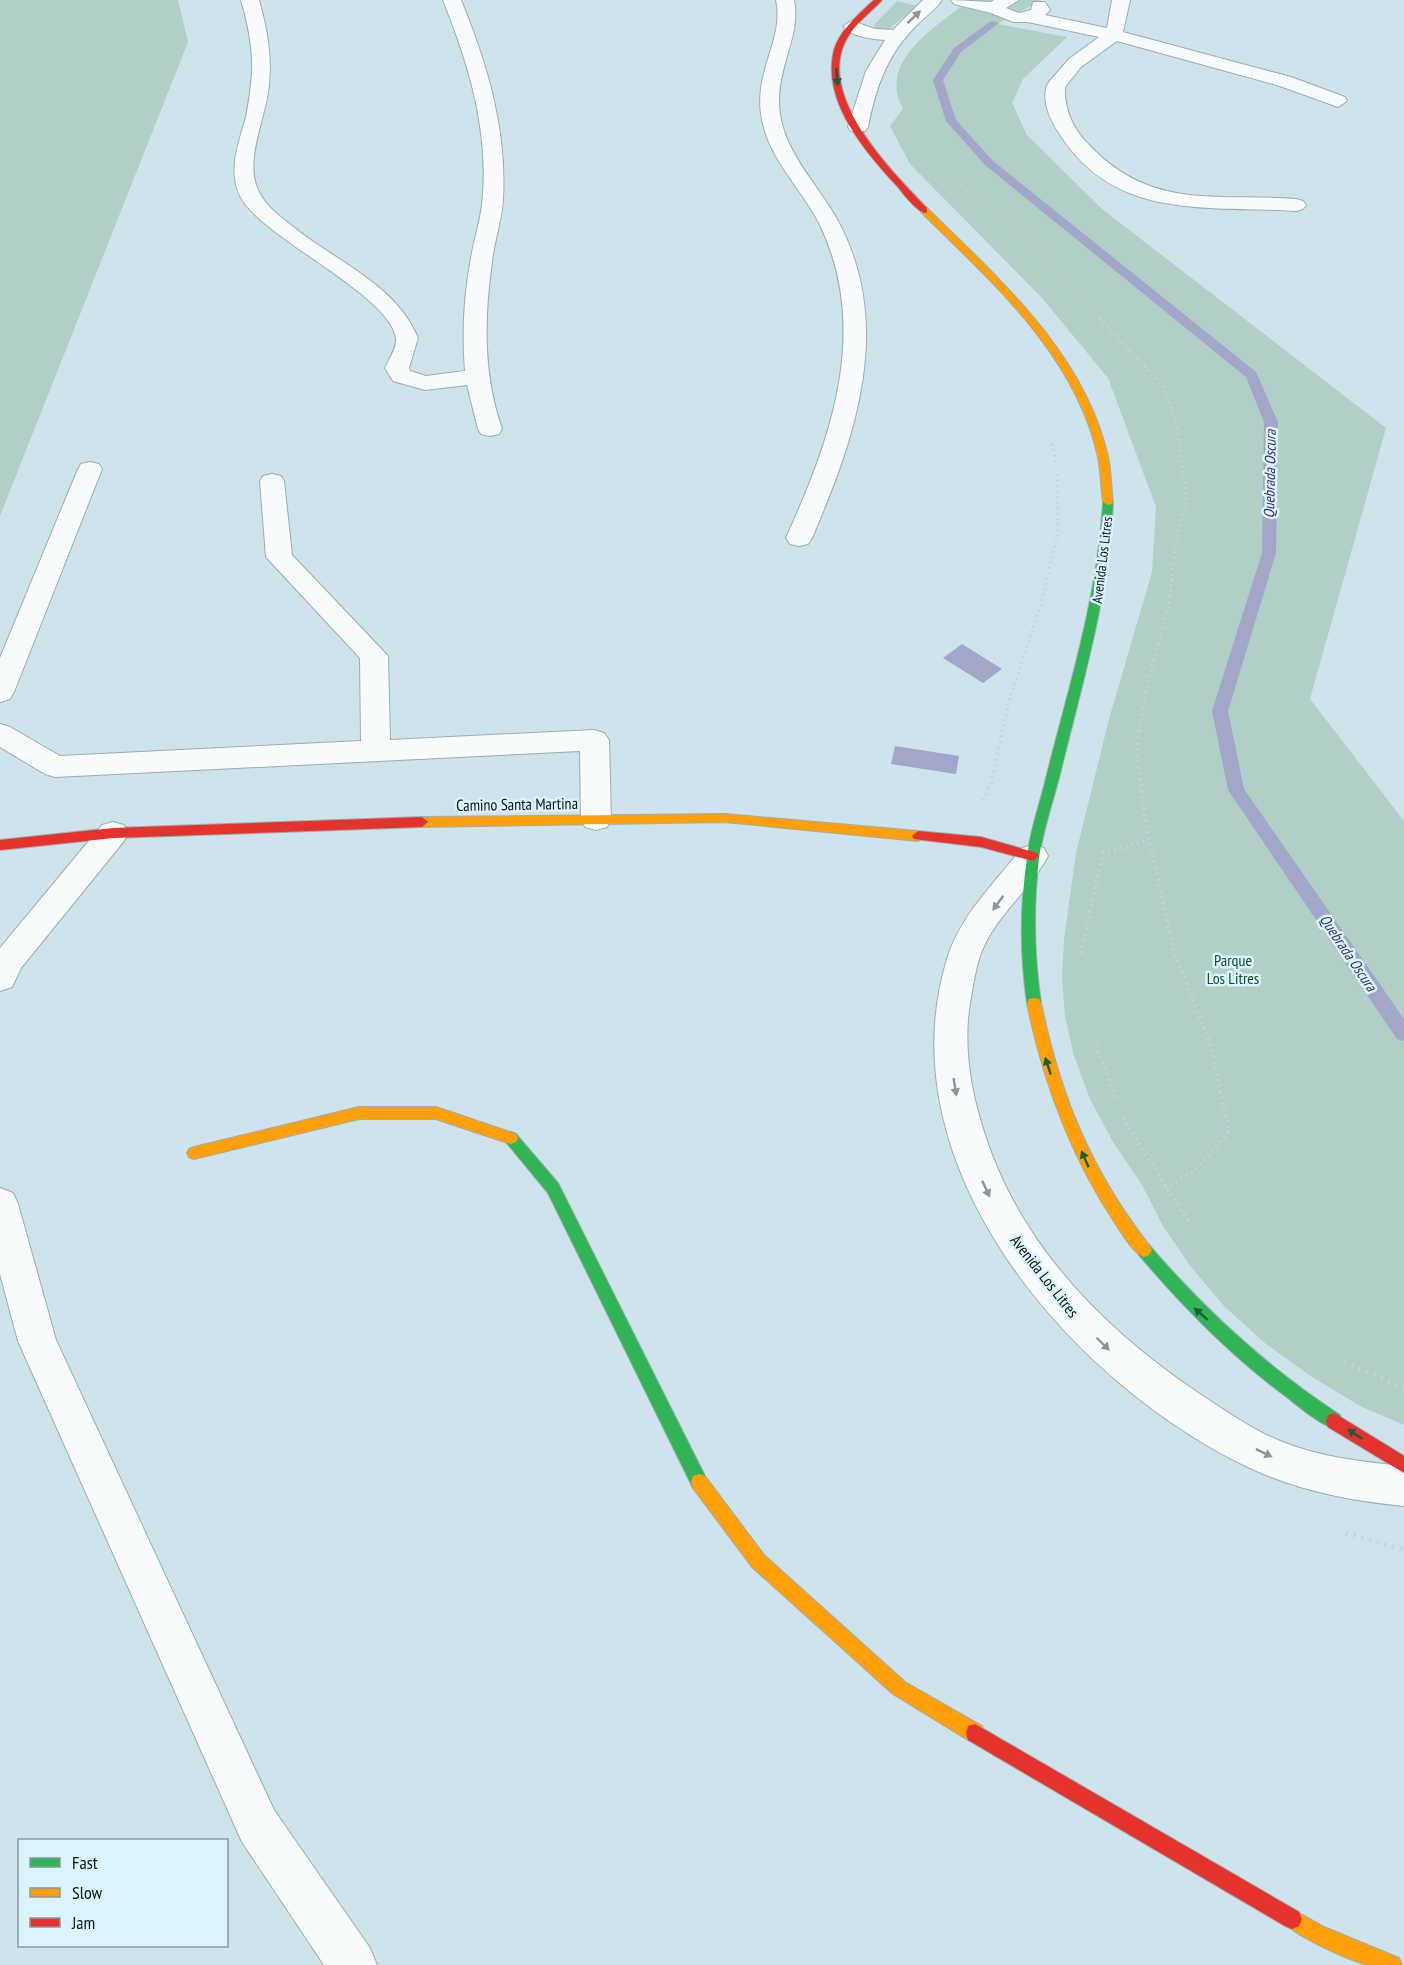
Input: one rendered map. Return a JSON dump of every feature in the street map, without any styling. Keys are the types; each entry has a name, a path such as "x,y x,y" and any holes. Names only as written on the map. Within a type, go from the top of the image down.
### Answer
{"street":[{"path":"250,0 262,50 254,121 242,163 243,177 252,199 287,235 369,290 399,321 407,339 407,349 400,358 397,368 401,376 433,383 478,377"},
{"path":"452,0 476,58 485,90 494,162 493,201 481,272 478,377 481,406 490,429"},
{"path":"785,0 789,15 788,27 771,75 772,123 784,152 822,209 839,245 849,275 857,331 852,389 845,422 827,476 799,538"},
{"name":"Avenida Los Litres","path":"878,0 852,26 839,51 836,73 841,97 880,163 1002,288 1047,340 1084,399 1104,460 1108,498 1107,538 1096,612 1033,856 1025,935 1035,1021 1047,1067 1089,1168 1119,1216 1153,1263 1195,1309 1300,1399 1404,1465"},
{"path":"858,127 864,94 874,68 895,35 933,0"},
{"path":"960,0 1006,2 1006,15 1030,8 1114,35 1284,81 1338,101"},
{"path":"1121,0 1114,35 1075,63 1056,86 1055,105 1061,124 1086,155 1118,182 1143,194 1161,199 1206,204 1265,202 1296,205"},
{"path":"852,26 872,34 895,35"},
{"path":"0,692 90,469"},
{"path":"272,481 279,556 374,656 376,750"},
{"path":"0,734 55,767 594,740 596,819"},
{"name":"Camino Santa Martina","path":"0,845 113,833 596,819 725,818 981,842 1033,856"},
{"path":"0,978 9,960 113,833"},
{"name":"Avenida Los Litres","path":"1033,856 971,941 957,985 950,1032 953,1083 964,1135 986,1191 1013,1238 1061,1302 1113,1354 1166,1395 1224,1432 1287,1464 1361,1483 1404,1486"},
{"path":"194,1153 359,1113 436,1113 510,1137 553,1188 697,1480 758,1561 899,1688 1317,1934 1392,1965"},
{"path":"0,1204 36,1341 258,1826 353,1965"}],"path":[{"path":"965,841 991,784 1008,705 1043,597 1058,531 1057,466 1049,435"},
{"path":"1080,957 1103,853 1149,840"},
{"path":"1094,1036 1116,1102"},
{"path":"1120,1113 1190,1224"},
{"path":"1334,1358 1404,1388"}],"green space":[{"path":"0,0 178,0 188,42 0,516"},
{"name":"Parque Los Litres","path":"969,0 1041,0 998,24 1067,37 1023,79 1012,103 1027,135 1102,209 1386,428 1310,699 1404,821 1404,1425 1360,1406 1312,1377 1266,1344 1225,1307 1191,1267 1163,1226 1142,1185 1113,1142 1090,1099 1074,1056 1065,1016 1062,977 1064,940 1076,853 1109,719 1152,572 1156,507 1108,378 1042,298 910,164 890,126 903,109 897,91 898,75 904,59 928,33"},
{"path":"897,1 918,6 889,29 875,29 874,25"}],"water":[{"path":"962,644 1002,669 983,683 943,658"},
{"path":"895,746 959,756 956,774 891,764"}],"waterway":[{"name":"Quebrada Oscura","path":"994,23 957,50 938,80 951,121 989,163 1252,375 1271,422 1269,553 1220,711 1236,790 1404,1034"}],"traffic: fast":[{"path":"1034,1003 1030,976 1028,917 1033,856 1097,599 1106,544 1108,502"},
{"path":"511,1138 553,1188 699,1482"},
{"path":"1144,1250 1186,1298 1233,1343 1282,1384 1334,1421"}],"traffic: slow":[{"path":"924,210 1017,305 1046,340 1070,376 1090,415 1103,457 1108,502"},
{"path":"422,822 725,818 918,836"},
{"path":"1034,1003 1049,1069 1073,1134 1104,1195 1144,1250"},
{"path":"194,1153 359,1113 436,1113 511,1138"},
{"path":"699,1482 758,1561 899,1688 975,1733"},
{"path":"1292,1919 1317,1934 1392,1965"}],"traffic: jam":[{"path":"878,0 855,22 841,42 835,71 839,93 849,115 877,158 924,210"},
{"path":"0,845 113,833 422,822"},
{"path":"918,836 981,842 1033,856"},
{"path":"1334,1421 1404,1465"},
{"path":"975,1733 1292,1919"}]}
